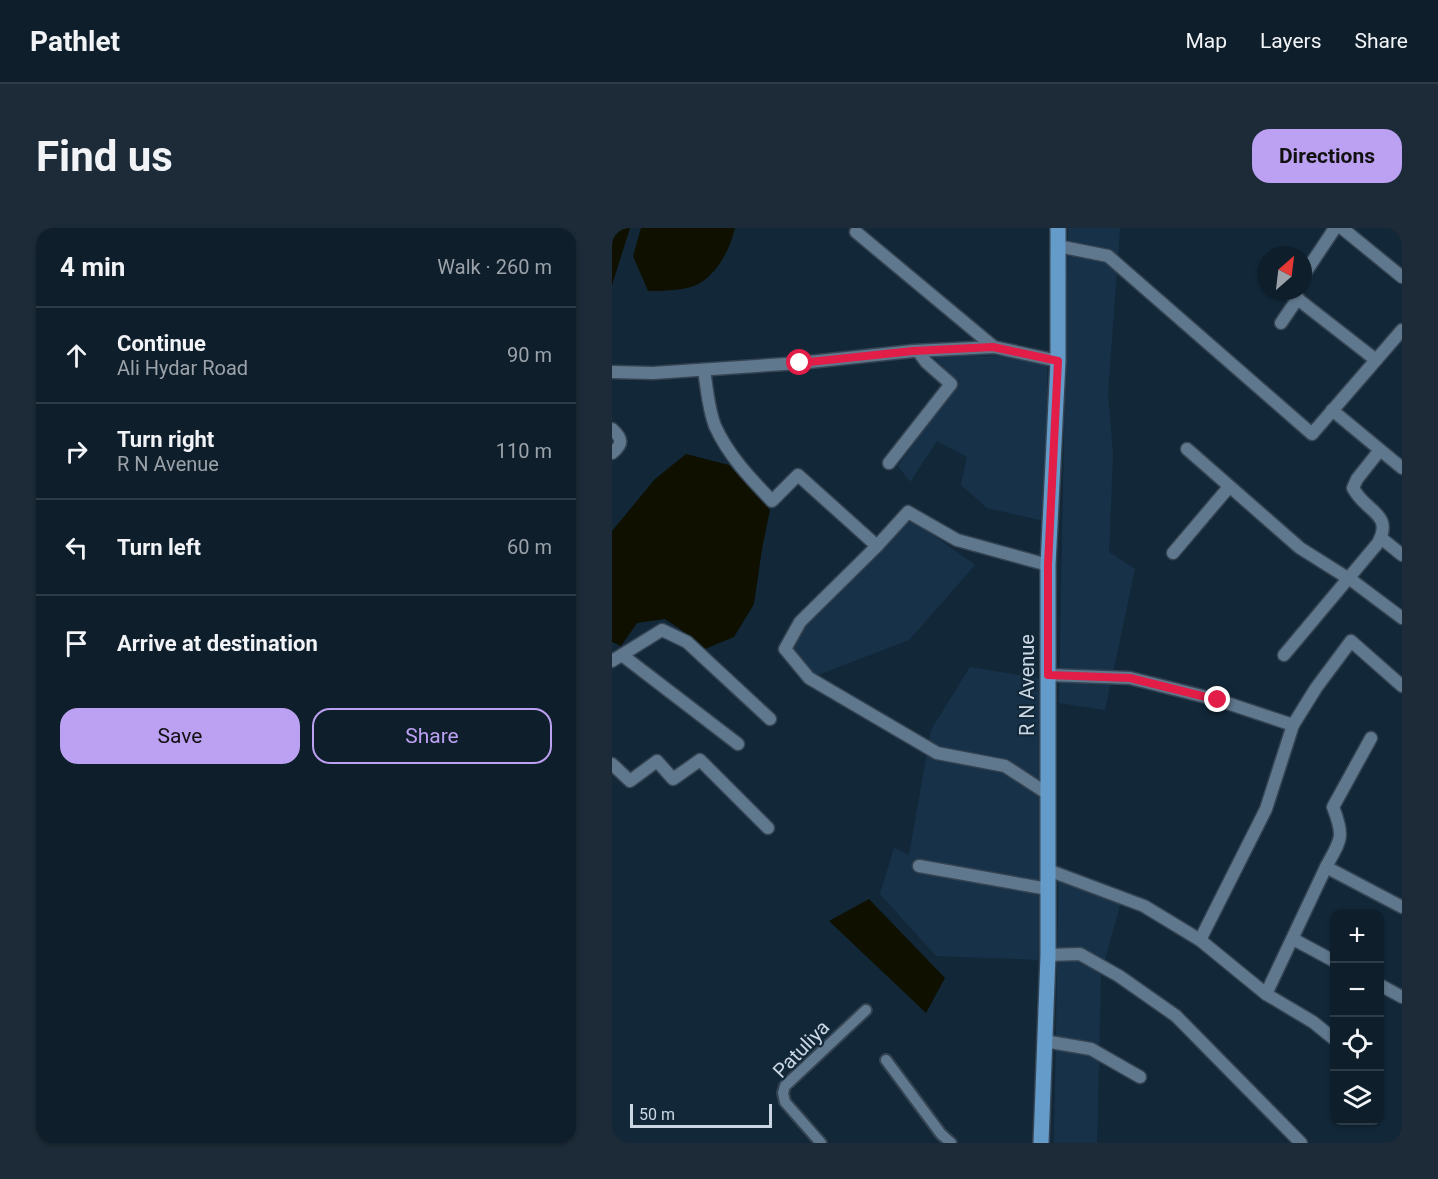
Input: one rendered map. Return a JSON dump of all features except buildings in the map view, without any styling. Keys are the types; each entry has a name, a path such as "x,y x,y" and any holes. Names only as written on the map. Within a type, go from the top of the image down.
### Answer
{"main road":[{"name":"R N Avenue","path":"1041,1143 1048,955 1048,565 1058,361 1058,228"}],"street":[{"path":"1312,262 1335,228"},
{"path":"1342,228 1402,277"},
{"path":"856,232 993,347"},
{"path":"1058,246 1108,256 1312,434 1401,334"},
{"path":"1281,323 1292,300"},
{"path":"1301,300 1376,360"},
{"path":"612,372 652,373 704,370 918,351 993,347 1058,361"},
{"path":"890,463 951,384 918,351"},
{"path":"704,370 715,425 737,464 772,501 798,475 878,546"},
{"path":"1332,410 1402,468"},
{"path":"612,429 622,441 612,453"},
{"path":"1187,449 1300,548 1347,578 1402,618"},
{"path":"1284,656 1381,538 1384,525 1381,519 1358,498 1353,488 1357,478 1380,450"},
{"path":"1173,554 1229,487"},
{"path":"1048,565 957,540 908,512 878,546 800,622 785,649 809,678 937,753 1005,766 1048,794"},
{"path":"1381,538 1402,555"},
{"path":"738,744 617,658 662,630 687,642 770,719"},
{"path":"1200,940 1266,809 1293,725 1316,688 1351,641 1402,686"},
{"path":"1048,675 1130,678 1218,700 1293,725"},
{"path":"1266,994 1341,840 1340,825 1333,807 1371,738"},
{"path":"612,764 630,781 657,761 673,779 700,760 768,828"},
{"path":"919,866 1048,889"},
{"path":"1326,867 1400,903"},
{"path":"1048,870 1144,906 1200,940 1266,994 1330,1035"},
{"path":"1293,939 1330,958"},
{"path":"1048,955 1080,954 1119,976 1176,1016 1301,1143"},
{"path":"1384,987 1402,997"},
{"path":"1044,1041 1091,1048 1140,1077"}],"lane":[{"name":"Patuliya","path":"821,1143 785,1102 783,1093 785,1086 866,1010"},
{"path":"886,1060 941,1134 951,1143"}],"shaded area":[{"path":"612,228 630,228 612,285"},
{"path":"641,228 735,228 723,259 707,278 695,286 682,289 648,291 633,256"},
{"path":"1068,228 1120,228 1108,393 1113,454 1109,552 1135,569 1105,710 1059,703"},
{"path":"932,355 1047,356 1049,522 987,508 961,485 967,457 937,441 910,482 898,466 958,381"},
{"path":"686,454 729,465 770,510 754,604 734,637 705,649 665,619 637,623 621,646 612,642 612,531 655,479"},
{"path":"909,518 975,565 909,640 815,676 794,648 805,627"},
{"path":"970,667 1041,679 1044,960 936,956 880,894 894,848 909,855 931,730"},
{"path":"1059,865 1122,898 1101,974 1097,1143 1054,1143"},
{"path":"869,899 945,978 926,1013 829,921"}],"route":[{"path":"800,363 913,351 993,347 1058,361 1048,565 1048,675 1130,678 1218,700"}]}
